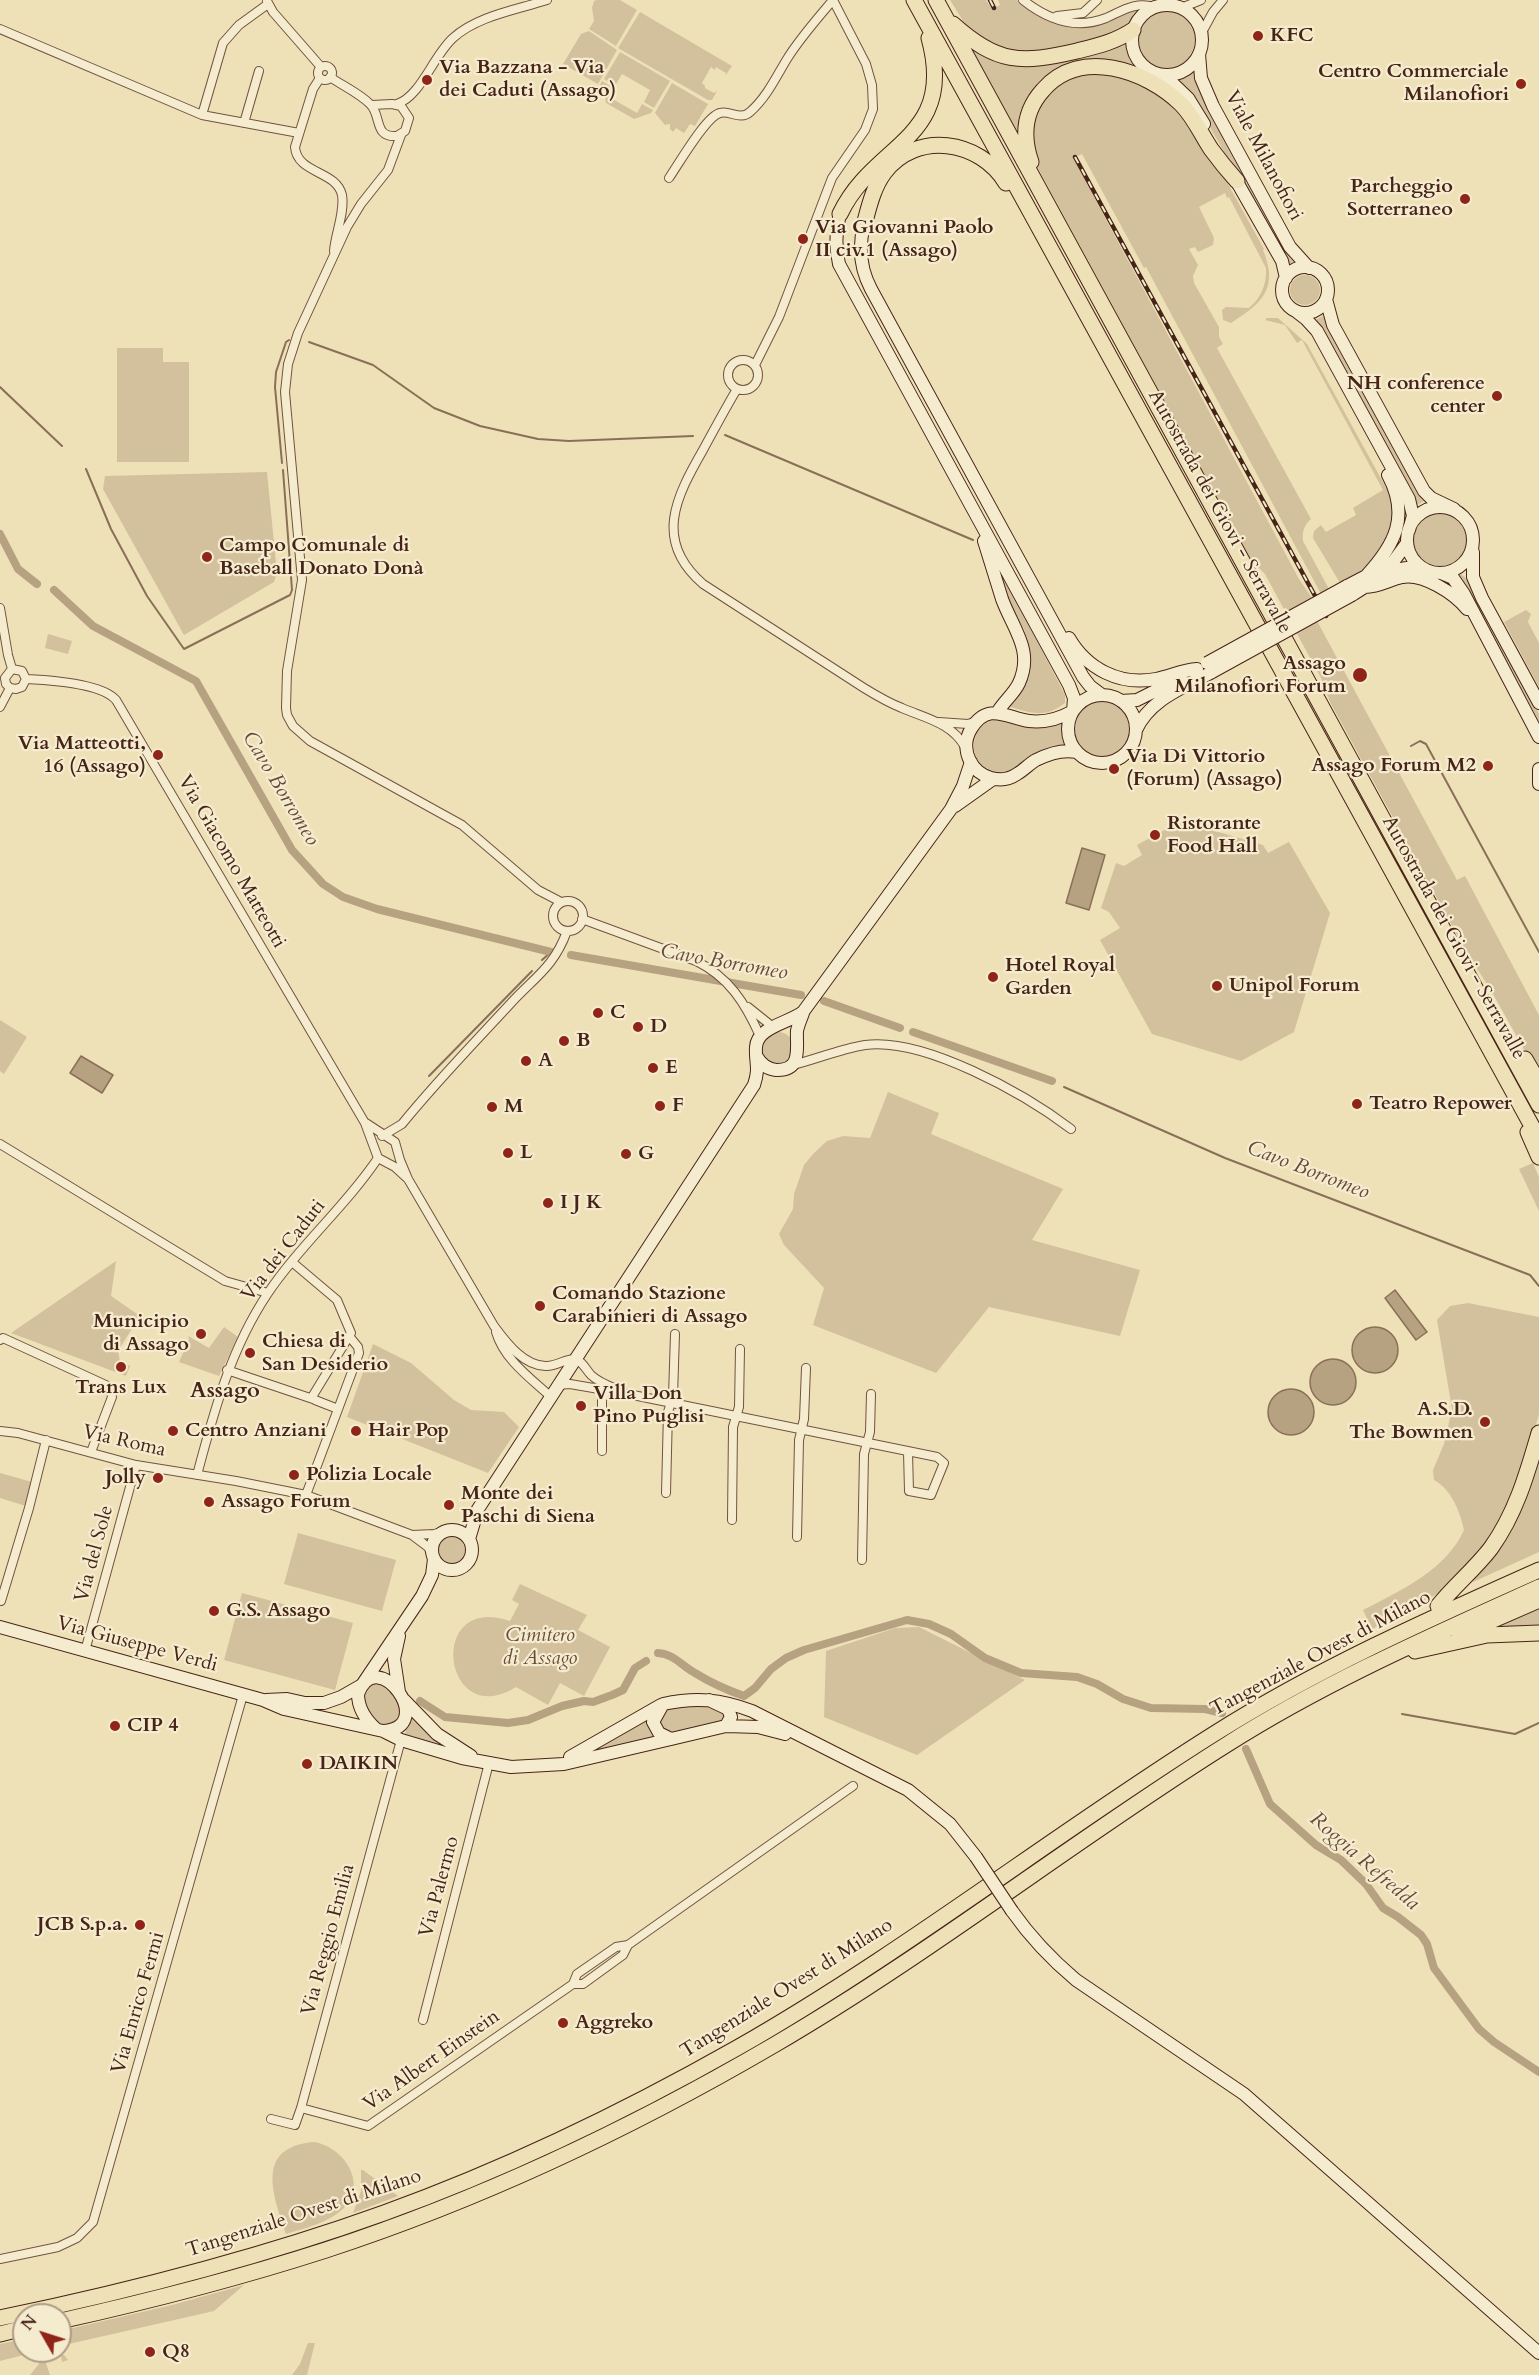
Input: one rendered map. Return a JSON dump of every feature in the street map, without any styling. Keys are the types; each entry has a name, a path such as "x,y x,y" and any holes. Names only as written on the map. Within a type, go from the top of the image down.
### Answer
{"highway":[{"name":"Autostrada dei Giovi - Serravalle","path":"914,0 1539,1139"},
{"name":"Autostrada dei Giovi - Serravalle","path":"936,0 1539,1105"},
{"path":"945,16 982,48 1013,58 1035,59 1107,44 1133,30"},
{"path":"840,214 856,186 919,125 933,97 934,59 923,18"},
{"path":"1044,199 1027,147 1025,136 1028,113 1037,96 1054,78 1073,69 1087,66 1115,68 1130,72 1171,95 1190,114 1210,148 1237,181"},
{"path":"864,225 878,182 899,159 916,150 934,145 952,145 972,151 989,162 1001,175 1045,253 1096,331"},
{"path":"1471,978 1539,1083"},
{"path":"1502,1071 1539,1157"},
{"path":"1437,1606 1489,1550 1504,1527 1526,1479 1539,1433"},
{"path":"1378,1644 1437,1606 1539,1559"},
{"name":"Tangenziale Ovest di Milano","path":"0,2318 122,2292 321,2235 437,2193 586,2128 701,2068 791,2016 1215,1733 1277,1696 1378,1644 1539,1570"},
{"name":"Tangenziale Ovest di Milano","path":"72,2317 200,2287 330,2249 494,2187 646,2116 811,2023 1227,1744 1310,1696 1375,1663 1539,1587"},
{"path":"1432,1647 1539,1600"},
{"path":"1375,1663 1487,1635 1539,1633"}],"main road":[{"path":"1133,30 1140,17 1154,7 1167,5 1181,8 1194,19 1201,34"},
{"name":"Viale Milanofiori","path":"1133,30 1132,48 1139,62 1154,73 1164,75 1188,98 1282,261 1286,278"},
{"name":"Viale Milanofiori","path":"1201,34 1199,54 1201,78 1213,106 1290,248 1309,268"},
{"path":"1164,75 1185,70 1199,54"},
{"path":"840,214 835,234 835,248 839,264 1069,685 1074,698 1073,711 1067,728 1070,742 1076,752"},
{"path":"864,225 860,254 869,286 1083,677 1102,695 1121,701 1137,700 1205,668 1366,581 1393,562 1407,543 1413,516 1409,500 1317,332 1285,301 1282,293 1286,278 1292,271 1309,268 1321,273 1325,279 1328,286 1326,299 1333,325 1424,491 1436,501 1462,514 1470,524 1473,536 1473,577 1539,703"},
{"path":"1297,312 1317,310 1326,299"},
{"path":"1366,581 1389,549 1399,520 1398,504 1392,482 1378,456 1370,428"},
{"path":"1409,530 1415,519 1426,510 1438,507 1454,509"},
{"path":"977,517 1003,602 1022,638 1025,650 1024,667 1019,683 997,713"},
{"path":"1407,543 1416,562 1434,572 1459,567 1467,560 1473,547"},
{"path":"1366,581 1413,566 1453,578 1464,594 1539,736"},
{"path":"1366,581 1378,586 1408,577 1425,581 1447,590 1460,601 1477,622"},
{"path":"1042,602 1059,619 1080,653 1095,667 1107,674 1126,680 1140,681 1205,668"},
{"path":"1102,695 1087,699 1061,718 1048,721 1027,721 997,713 978,721 969,733 966,748 971,762 979,772 993,779 1010,778 1034,761 1067,750 1076,752 1091,762 1100,764 1114,761 1128,751 1142,716 1154,704 1205,668"},
{"path":"1121,701 1132,714 1136,732"},
{"path":"469,1539 478,1509 754,1085 758,1067 756,1047 760,1036 795,1019 803,1012 951,809 963,786 971,762"},
{"path":"1539,769 1539,784"},
{"path":"951,809 993,779"},
{"path":"754,1085 797,1057 798,1025 803,1012"},
{"path":"775,1027 790,1031 798,1043"},
{"path":"757,1057 766,1066 783,1068"},
{"path":"478,1509 450,1530 440,1534 434,1542 432,1575 422,1596 358,1694 358,1702 366,1718 380,1730 401,1740 462,1758 511,1767 564,1764 726,1726 750,1727 807,1740"},
{"path":"422,1596 438,1581 465,1566 471,1559 473,1548 469,1539 464,1533 450,1530"},
{"path":"434,1559 443,1568 455,1570"},
{"name":"Via Giuseppe Verdi","path":"0,1627 263,1700 284,1709 380,1730"},
{"path":"402,1627 394,1659 401,1696 437,1734 476,1759"},
{"path":"362,1685 369,1680 380,1678 393,1684 406,1707 401,1740"},
{"name":"Via Giuseppe Verdi","path":"263,1700 287,1699 305,1703 324,1703 341,1697 362,1685"},
{"path":"709,1700 736,1713 750,1727"},
{"path":"534,1767 575,1756 663,1704 709,1700 729,1702 752,1711 892,1781 916,1796 950,1824 1038,1946 1059,1966 1076,1980 1244,2094 1539,2353"},
{"path":"663,1704 653,1722 659,1733 671,1739"},
{"path":"726,1726 731,1717 728,1709"},
{"path":"380,1730 396,1728 405,1716"}],"street":[{"path":"330,77 372,105 402,103 415,91 442,49 460,32 487,19 547,0"},
{"path":"669,178 699,133 715,115 721,112 742,116 750,112 833,0 866,64 872,85 873,109 865,130 832,178 779,317 754,365"},
{"path":"1023,0 1044,14 1074,24 1091,23 1122,10 1145,4 1154,7"},
{"path":"1044,14 1059,17 1083,14 1097,0"},
{"path":"1181,8 1202,0"},
{"name":"Viale Milanofiori","path":"1201,34 1213,12 1223,0"},
{"path":"202,115 219,51 230,33 267,2 300,46 321,67 329,68 332,73 330,77 325,80 320,78"},
{"path":"0,29 202,115 298,133"},
{"path":"320,78 318,72 321,67"},
{"path":"244,123 259,71"},
{"path":"320,78 313,89 295,147 296,155 307,166 328,178 342,194 334,255"},
{"path":"415,91 408,113 408,128 401,135 388,170 354,215 291,351 286,376 288,426 302,580 287,671 285,694 287,715 299,733 310,741 462,825 538,890 554,910 555,924 567,931 577,928 582,919 579,905 570,901 561,902 538,890"},
{"path":"372,105 378,127 387,136 394,154"},
{"path":"392,105 408,113"},
{"path":"377,119 380,111 392,105"},
{"path":"387,136 401,135"},
{"path":"743,360 754,365 758,375 755,384 747,390 737,389 729,378 732,365 743,360"},
{"path":"737,389 698,458 676,504 674,534 685,565 703,584 864,688 882,699 936,721 953,732 966,748"},
{"path":"0,608 12,669"},
{"path":"12,669 22,671 26,679 22,687 10,688 6,684 5,678 12,669"},
{"name":"Via Giacomo Matteotti","path":"26,679 50,680 111,693 365,1123 374,1149"},
{"path":"0,707 10,688"},
{"path":"936,721 956,724 978,721"},
{"path":"554,910 561,902"},
{"path":"582,919 696,960 716,971 745,1005 760,1036"},
{"path":"408,1179 382,1160 374,1149 378,1139 402,1124 513,1001 548,967 561,947 567,931"},
{"path":"745,1005 775,1027"},
{"path":"798,1043 807,1057 813,1060"},
{"path":"783,1068 865,1046 899,1045 930,1054 1010,1090 1046,1109 1071,1129"},
{"name":"Via Giacomo Matteotti","path":"365,1123 385,1135"},
{"path":"382,1160 394,1158 402,1124"},
{"path":"385,1135 392,1138 408,1179 494,1326 505,1340 528,1361 546,1366 574,1359 583,1364 589,1373 607,1388"},
{"path":"0,1144 225,1281 268,1293"},
{"name":"Via dei Caduti","path":"197,1475 227,1370 268,1293 292,1262 382,1160"},
{"path":"292,1262 337,1300 351,1333 316,1388 313,1399"},
{"path":"494,1326 500,1347 550,1396"},
{"path":"666,1493 668,1412 673,1396 675,1334"},
{"path":"306,1496 359,1353 358,1347 349,1336"},
{"path":"0,1340 3,1338 110,1387 111,1401 91,1452"},
{"path":"732,1521 734,1427 739,1407 740,1349"},
{"path":"537,1383 538,1376 546,1366"},
{"path":"797,1537 799,1440 804,1419 806,1368"},
{"path":"227,1370 338,1409"},
{"path":"579,1386 586,1381 589,1373"},
{"path":"557,1385 607,1388 671,1404 866,1444 938,1456 944,1463 930,1495 909,1491 909,1452"},
{"path":"602,1451 602,1400 607,1388"},
{"path":"862,1560 866,1444 870,1432 871,1394"},
{"name":"Via Roma","path":"0,1431 46,1440 136,1465 306,1496 412,1535 428,1547 434,1559"},
{"path":"1,1601 29,1508 46,1440"},
{"name":"Via del Sole","path":"85,1651 136,1465"},
{"name":"Via Roma","path":"412,1535 434,1534 450,1530"},
{"name":"Via Enrico Fermi","path":"0,2259 58,2247 77,2238 93,2222 243,1695"},
{"name":"Via Reggio Emilia","path":"301,2108 401,1740"},
{"name":"Via Palermo","path":"423,2019 489,1763"},
{"name":"Via Albert Einstein","path":"301,2108 368,2126 573,1984 583,1984 623,1955 628,1945 853,1786"},
{"path":"271,2119 295,2125 301,2108"}],"green space":[{"path":"620,0 637,10 616,46 589,29 594,21 592,8 594,1"},
{"path":"950,0 986,0 992,9 1000,5 998,0 1017,0 1044,19 1074,26 1098,24 1122,12 1145,7 1129,28 1120,33 1043,54 1000,51 968,29"},
{"path":"1160,11 1172,11 1187,19 1195,34 1195,46 1187,61 1172,69 1160,69 1145,61 1137,46 1137,34 1145,19"},
{"path":"640,12 732,66 725,76 726,73 716,67 715,70 711,67 702,83 705,88 714,93 717,91 712,100 708,100 618,48"},
{"path":"589,31 617,50 598,84 563,64 581,34"},
{"path":"1126,39 1131,58 1150,78 1061,70 1019,135 974,52 975,50 1005,60"},
{"path":"620,52 670,81 654,108 644,102 650,90 622,74 615,86 604,79"},
{"path":"1196,67 1200,91 1289,257 1296,265 1290,268 1198,107 1173,78 1186,75"},
{"path":"1077,72 1125,75 1160,92 1197,128 1264,249 1269,275 1265,294 1251,309 1231,323 1223,320 1222,310 1226,307 1249,308 1257,300 1264,285 1266,268 1225,193 1199,207 1214,238 1213,245 1198,252 1195,247 1189,249 1198,265 1193,276 1194,283 1219,327 1219,337 1223,344 1217,348 1311,519 1304,529 1303,541 1329,589 1321,594 1146,267 1144,268 1082,154 1073,158 1299,579 1312,598 1286,613 1265,574 1251,560 1034,161 1029,141 1038,101"},
{"path":"602,81 614,88 609,97 637,113 642,104 653,110 651,113 634,119 606,103 603,87 600,85"},
{"path":"672,83 708,104 695,126 690,124 684,133 676,128 673,132 670,124 665,125 655,113"},
{"path":"1305,275 1316,279 1320,290 1316,301 1305,305 1294,301 1290,290 1294,279"},
{"path":"1323,316 1424,501 1417,505 1315,320"},
{"path":"1278,318 1307,344 1389,493 1391,503 1402,500 1404,511 1402,526 1393,552 1340,583 1313,538 1314,531 1321,525 1326,532 1356,515 1353,508 1383,490 1302,340 1297,343 1285,325 1265,320"},
{"path":"117,348 163,348 163,362 189,362 189,462 117,462"},
{"name":"Campo Comunale di Baseball Donato Donà","path":"267,472 277,573 274,582 184,635 103,489 105,476"},
{"path":"1441,511 1457,516 1465,524 1470,540 1465,556 1457,564 1441,569 1425,564 1417,556 1412,540 1417,524 1425,516"},
{"path":"999,567 1065,695 1065,703 1044,713 1008,706 1030,660 1024,629 1008,599"},
{"path":"1461,574 1466,578 1539,714 1539,728 1457,578"},
{"path":"1526,610 1531,614 1528,622 1539,643 1539,687 1504,622"},
{"path":"1317,621 1457,880 1465,876 1539,1015 1539,1076 1463,946 1330,702 1321,678 1296,632"},
{"path":"48,634 72,641 68,654 45,648"},
{"path":"1102,700 1118,705 1126,713 1131,729 1126,745 1118,753 1102,758 1086,753 1078,745 1073,729 1078,713 1086,705"},
{"path":"995,718 1063,722 1061,729 1066,745 1038,753 1011,771 994,772 978,760 974,740 980,728"},
{"name":"Unipol Forum","path":"1181,821 1263,845 1268,853 1289,842 1330,913 1294,1032 1241,1061 1152,1034 1100,940 1120,928 1109,912 1101,908 1116,863 1124,866 1142,855 1137,845"},
{"path":"0,1020 27,1037 4,1074 0,1071"},
{"path":"778,1032 789,1037 794,1048 789,1059 778,1064 767,1059 762,1048 767,1037"},
{"path":"888,1092 939,1113 931,1134 1063,1189 1032,1240 1140,1270 1120,1336 989,1307 936,1373 813,1325 824,1288 784,1245 779,1234 793,1209 794,1194 804,1165 827,1141 843,1136 870,1138"},
{"path":"1533,1163 1539,1177 1539,1211 1519,1169"},
{"path":"116,1261 111,1296 140,1316 118,1351 120,1362 130,1366 126,1376 11,1333"},
{"name":"A.S.D. The Bowmen","path":"1468,1303 1539,1317 1539,1414 1525,1465 1497,1530 1472,1562 1443,1590 1402,1615 1372,1629 1363,1610 1406,1587 1434,1568 1446,1557 1464,1530 1454,1501 1434,1480 1433,1470 1444,1444 1452,1409 1437,1320 1450,1306"},
{"path":"224,1327 238,1337 219,1376 179,1362 189,1339 188,1336 209,1348"},
{"path":"373,1344 411,1363 454,1400 471,1410 504,1412 519,1427 488,1473 347,1417"},
{"path":"1539,1449 1539,1552 1473,1582 1471,1578"},
{"path":"0,1473 32,1482 26,1506 0,1498"},
{"path":"298,1533 396,1560 382,1611 284,1584"},
{"path":"452,1536 461,1539 466,1552 462,1561 448,1565 439,1559 437,1549 439,1542"},
{"name":"Cimitero di Assago","path":"520,1584 587,1615 578,1630 610,1647 584,1696 560,1683 548,1705 516,1687 491,1696 472,1692 460,1679 454,1660 455,1641 465,1626 483,1617 510,1621 519,1604 512,1600"},
{"path":"242,1593 353,1623 335,1690 224,1660"},
{"path":"1539,1602 1539,1627 1486,1630"},
{"path":"919,1627 1025,1680 917,1755 824,1717 826,1651 895,1628"},
{"path":"375,1682 388,1684 402,1711 397,1722 383,1727 374,1723 362,1698 365,1689"},
{"path":"709,1705 727,1712 724,1721 672,1735 661,1731 658,1716 669,1706"},
{"path":"411,1712 441,1743 440,1744 405,1734"},
{"path":"649,1713 659,1737 587,1752"},
{"path":"314,2142 325,2145 343,2159 350,2168 354,2189 350,2199 337,2214 316,2225 286,2234 274,2190 275,2164 282,2153 295,2146"},
{"path":"361,2170 398,2196 353,2213 361,2191"},
{"path":"244,2285 214,2311 72,2343 72,2328 172,2305"},
{"path":"12,2342 12,2358 0,2361 0,2344"},
{"path":"308,2343 315,2343 307,2375 292,2375 300,2364"},
{"path":"40,2363 46,2363 50,2375 30,2375"}],"shaded area":[{"path":"1082,848 1105,855 1089,910 1066,903"},
{"path":"81,1056 113,1075 102,1093 70,1073"},
{"path":"1395,1290 1427,1332 1416,1340 1385,1298"},
{"path":"1375,1327 1391,1334 1398,1350 1391,1366 1375,1373 1359,1366 1352,1350 1359,1334"},
{"path":"1333,1359 1349,1366 1356,1382 1349,1398 1333,1405 1317,1398 1310,1382 1317,1366"},
{"path":"1291,1389 1307,1396 1314,1412 1307,1428 1291,1435 1275,1428 1268,1412 1275,1396"}],"waterway":[{"path":"282,463 275,387 276,372 286,342 289,340"},
{"path":"309,342 373,365 434,408 480,426 538,439 569,441 693,436"},
{"path":"0,387 62,446"},
{"path":"725,435 973,540"},
{"path":"86,469 111,529 147,596 184,649 290,595 292,590 283,470"},
{"name":"Cavo Borromeo","path":"0,534 18,569 37,584"},
{"name":"Cavo Borromeo","path":"54,590 93,626 196,681 292,850 323,884 343,897 377,909 551,952"},
{"path":"1411,746 1420,741 1426,744 1539,952"},
{"path":"542,960 551,952"},
{"name":"Cavo Borromeo","path":"571,955 801,995"},
{"path":"429,1076 532,971"},
{"name":"Cavo Borromeo","path":"824,1001 900,1028"},
{"name":"Cavo Borromeo","path":"913,1032 1052,1081"},
{"name":"Cavo Borromeo","path":"1064,1087 1225,1158 1530,1275 1539,1286"},
{"name":"Roggia Refredda","path":"658,1653 669,1656 707,1680 744,1696 755,1688 771,1669 786,1658 804,1650 907,1620 929,1624 951,1634 985,1658 1021,1673 1077,1677 1097,1684 1123,1699 1151,1708 1205,1709 1222,1713"},
{"name":"Roggia Refredda","path":"420,1701 445,1717 508,1723 528,1720 562,1706 584,1701 593,1702 623,1690 635,1668 646,1661"},
{"path":"1402,1714 1515,1734 1539,1723"},
{"name":"Roggia Refredda","path":"1246,1749 1270,1804 1316,1845 1341,1860 1366,1884 1383,1908 1421,1935 1427,1944 1434,1968 1479,2029 1494,2042 1539,2072"}],"railway":[{"path":"990,0 994,8"},
{"path":"1075,157 1326,616"}],"place":[{"name":"KFC","path":"1258,36"},
{"name":"Via Bazzana - Via dei Caduti (Assago)","path":"427,80"},
{"name":"Centro Commerciale Milanofiori","path":"1521,84"},
{"name":"Parcheggio Sotterraneo","path":"1465,199"},
{"name":"Via Giovanni Paolo II civ.1 (Assago)","path":"803,239"},
{"name":"NH conference center","path":"1497,396"},
{"name":"Campo Comunale di Baseball Donato Donà","path":"207,557"},
{"name":"Assago Milanofiori Forum","path":"1360,675"},
{"name":"Via Matteotti, 16 (Assago)","path":"158,755"},
{"name":"Assago Forum M2","path":"1488,766"},
{"name":"Via Di Vittorio (Forum) (Assago)","path":"1114,769"},
{"name":"Ristorante Food Hall","path":"1155,835"},
{"name":"Hotel Royal Garden","path":"993,977"},
{"name":"Unipol Forum","path":"1217,986"},
{"name":"C","path":"598,1013"},
{"name":"D","path":"638,1027"},
{"name":"B","path":"564,1041"},
{"name":"A","path":"526,1061"},
{"name":"E","path":"653,1068"},
{"name":"Teatro Repower","path":"1357,1104"},
{"name":"F","path":"660,1106"},
{"name":"M","path":"492,1107"},
{"name":"L","path":"508,1153"},
{"name":"G","path":"626,1154"},
{"name":"I J K","path":"548,1203"},
{"name":"Comando Stazione Carabinieri di Assago","path":"540,1306"},
{"name":"Municipio di Assago","path":"201,1334"},
{"name":"Chiesa di San Desiderio","path":"250,1353"},
{"name":"Trans Lux","path":"121,1367"},
{"name":"Villa Don Pino Puglisi","path":"581,1406"},
{"name":"A.S.D. The Bowmen","path":"1485,1422"},
{"name":"Centro Anziani","path":"173,1431"},
{"name":"Hair Pop","path":"356,1431"},
{"name":"Polizia Locale","path":"294,1475"},
{"name":"Jolly","path":"158,1478"},
{"name":"Assago Forum","path":"209,1502"},
{"name":"Monte dei Paschi di Siena","path":"449,1505"},
{"name":"G.S. Assago","path":"214,1611"},
{"name":"CIP 4","path":"115,1726"},
{"name":"DAIKIN","path":"307,1764"},
{"name":"JCB S.p.a.","path":"140,1925"},
{"name":"Aggreko","path":"563,2023"},
{"name":"Q8","path":"150,2352"}],"district":[{"name":"Assago","path":"225,1392"}]}
